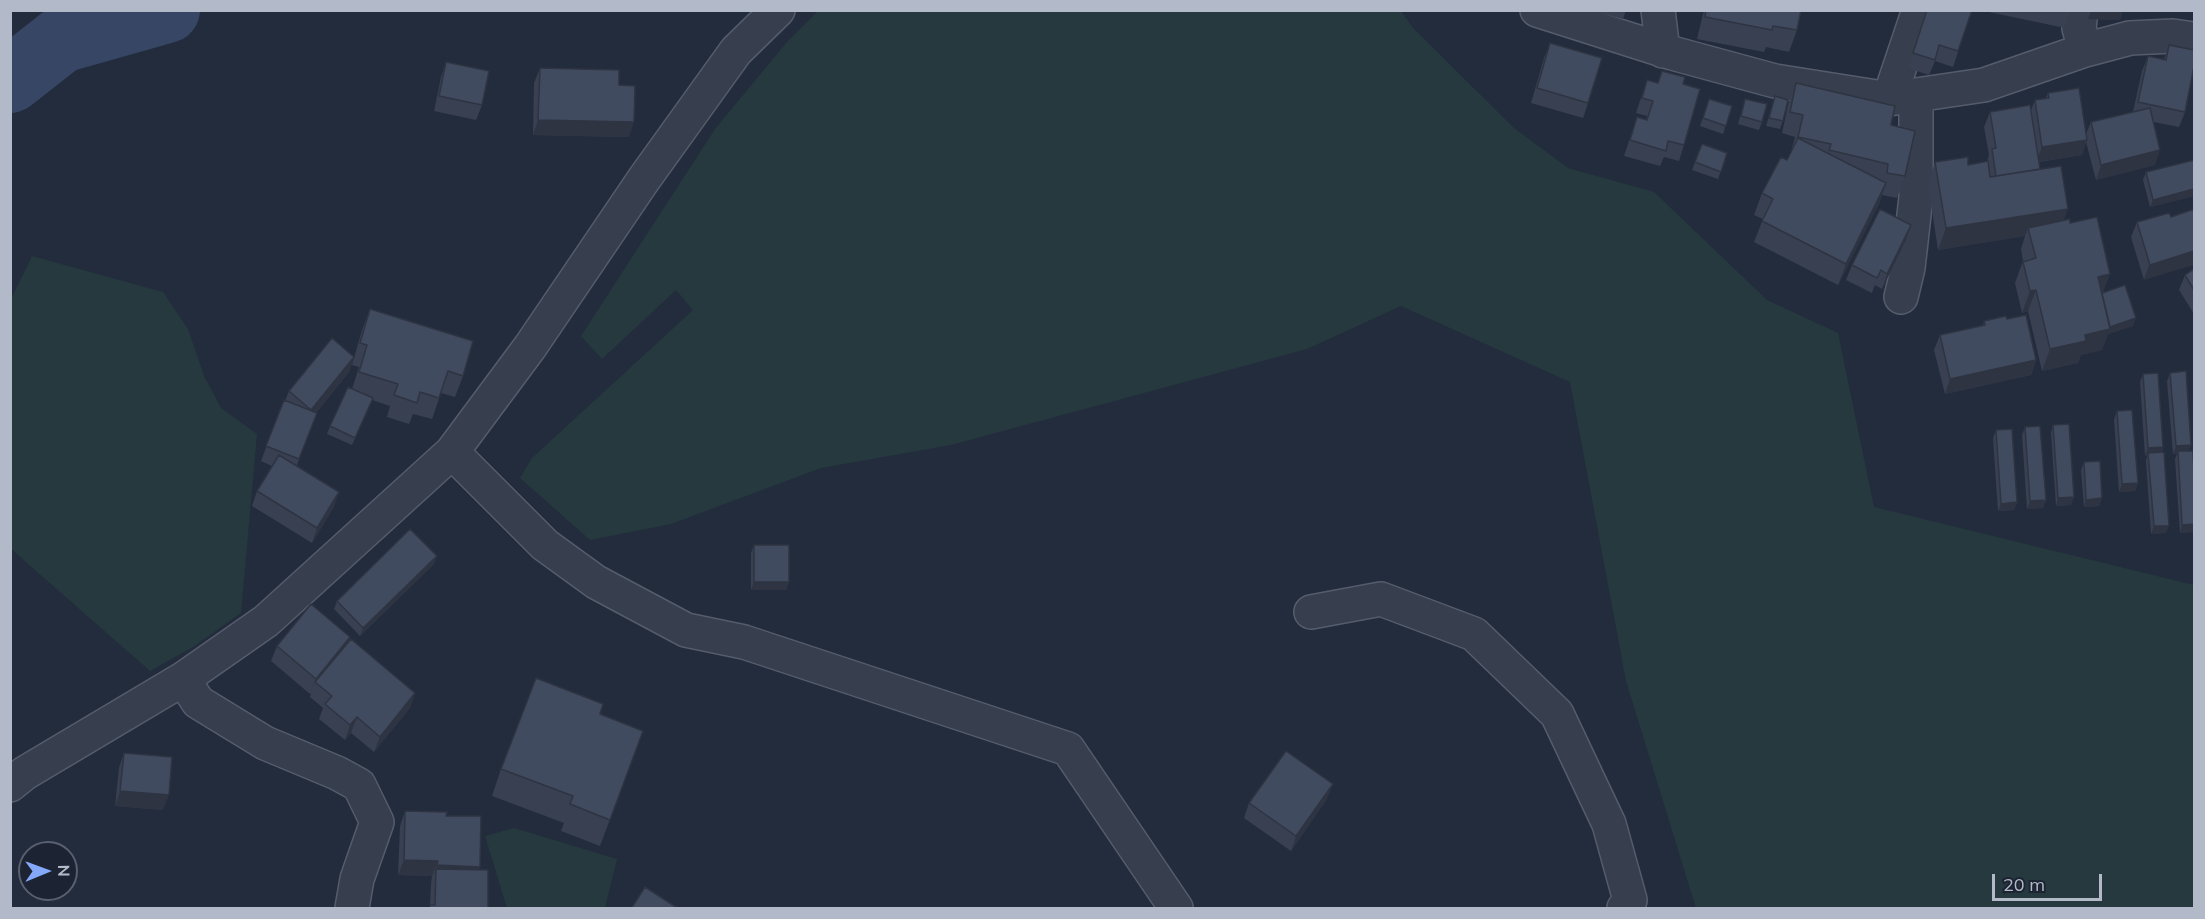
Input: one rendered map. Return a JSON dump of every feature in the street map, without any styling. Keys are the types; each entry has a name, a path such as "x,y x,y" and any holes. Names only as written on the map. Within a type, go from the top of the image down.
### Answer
{"street":[{"path":"10,784 183,679 266,621 452,452 530,346 644,179 736,51 778,10"},
{"path":"1537,10 1663,51 1775,81 1903,97 1984,85 2085,50 2130,39 2173,36 2194,39"},
{"path":"1658,10 1663,51"},
{"path":"1901,297 1908,268 1916,196 1903,97 1919,10"},
{"path":"2081,10 2079,28 2085,50"},
{"path":"452,452 545,545 596,582 686,630 744,642 1068,748 1176,909"},
{"path":"1311,612 1381,599 1474,634 1557,714 1609,824 1630,900 1624,909"},
{"path":"183,679 198,702 265,743 337,773 359,786 376,822 357,879 352,909"}],"green space":[{"path":"818,11 1401,11 1413,28 1514,128 1568,168 1654,192 1767,300 1838,333 1874,507 2194,585 2194,908 1696,908 1626,681 1570,382 1401,306 1307,349 951,445 821,468 671,524 590,540 520,478 532,458 693,310 676,290 602,359 581,336 715,129 787,42"},
{"path":"32,256 163,292 188,329 204,376 221,408 257,434 241,613 193,647 150,671 11,549 11,299"},
{"path":"514,828 617,859 605,908 507,908 485,836"}],"building":[{"path":"1706,10 1801,10 1797,30 1773,26 1772,30 1705,17"},
{"path":"1927,10 1972,10 1958,51 1939,45 1935,60 1913,53"},
{"path":"1550,43 1602,58 1588,103 1537,88"},
{"path":"2169,45 2194,50 2194,66 2185,112 2138,102 2148,56 2166,60"},
{"path":"446,62 489,71 482,105 439,96"},
{"path":"540,68 619,70 619,85 635,86 634,122 538,120"},
{"path":"1662,71 1685,77 1683,84 1700,89 1684,145 1668,141 1666,151 1630,140 1637,117 1647,120 1653,101 1642,98 1647,80 1658,83"},
{"path":"1796,83 1895,106 1891,125 1915,131 1905,176 1887,173 1888,164 1829,150 1831,144 1798,137 1803,115 1790,112"},
{"path":"2079,88 2087,140 2042,147 2035,100 2049,98 2048,93"},
{"path":"1775,96 1788,100 1783,121 1769,118"},
{"path":"1709,99 1732,106 1726,126 1703,118"},
{"path":"1745,99 1767,104 1762,122 1741,116"},
{"path":"2030,105 2040,169 1996,176 1992,149 1996,148 1990,112"},
{"path":"2150,108 2160,150 2101,165 2091,122"},
{"path":"1798,138 1886,183 1846,264 1762,221 1773,199 1762,193 1781,157 1787,160"},
{"path":"1702,144 1727,153 1721,172 1695,162"},
{"path":"1968,157 1968,165 1988,161 1990,177 2061,166 2068,209 1946,228 1935,162"},
{"path":"2194,160 2194,189 2153,200 2146,172"},
{"path":"1880,209 1911,225 1887,274 1881,270 1877,278 1852,265"},
{"path":"2194,209 2194,251 2150,265 2137,222 2169,213 2171,217"},
{"path":"2097,217 2110,274 2098,277 2110,329 2085,335 2086,341 2050,349 2036,290 2030,291 2023,262 2036,258 2028,228 2070,219 2070,223"},
{"path":"2194,269 2194,290 2185,275"},
{"path":"2125,285 2136,318 2110,327 2102,293"},
{"path":"370,309 473,341 463,376 448,371 439,398 420,392 417,403 394,395 398,384 359,372 367,345 360,343"},
{"path":"2026,315 2036,360 1950,379 1940,335 1985,325 1984,321 2006,316 2007,319"},
{"path":"332,338 354,357 311,410 289,391"},
{"path":"2186,371 2191,445 2176,446 2170,373"},
{"path":"2158,373 2163,447 2148,448 2143,374"},
{"path":"348,387 373,398 355,438 330,426"},
{"path":"284,400 317,413 299,459 266,446"},
{"path":"2132,410 2138,483 2122,484 2117,411"},
{"path":"2069,424 2074,497 2058,498 2053,425"},
{"path":"2040,426 2046,500 2030,501 2025,427"},
{"path":"2012,429 2017,502 2001,504 1996,430"},
{"path":"2178,451 2193,451 2194,524 2182,525"},
{"path":"2164,452 2169,526 2154,526 2148,453"},
{"path":"279,455 339,492 317,528 257,491"},
{"path":"2100,461 2102,498 2086,500 2084,462"},
{"path":"410,529 437,556 363,628 337,601"},
{"path":"754,545 789,545 789,582 754,582"},
{"path":"311,604 350,637 316,679 277,646"},
{"path":"351,639 415,693 380,737 357,717 350,725 325,704 332,696 315,682"},
{"path":"536,678 603,704 600,714 643,731 610,820 570,804 573,796 501,769"},
{"path":"1286,751 1333,784 1296,836 1249,803"},
{"path":"124,753 172,757 169,795 120,791"},
{"path":"405,811 447,812 446,816 481,816 480,867 437,865 438,861 404,860"},
{"path":"436,869 488,870 488,909 430,909 430,905 435,905"},
{"path":"645,887 679,909 631,909"}],"waterway":[{"path":"10,80 61,40 167,10"}]}
